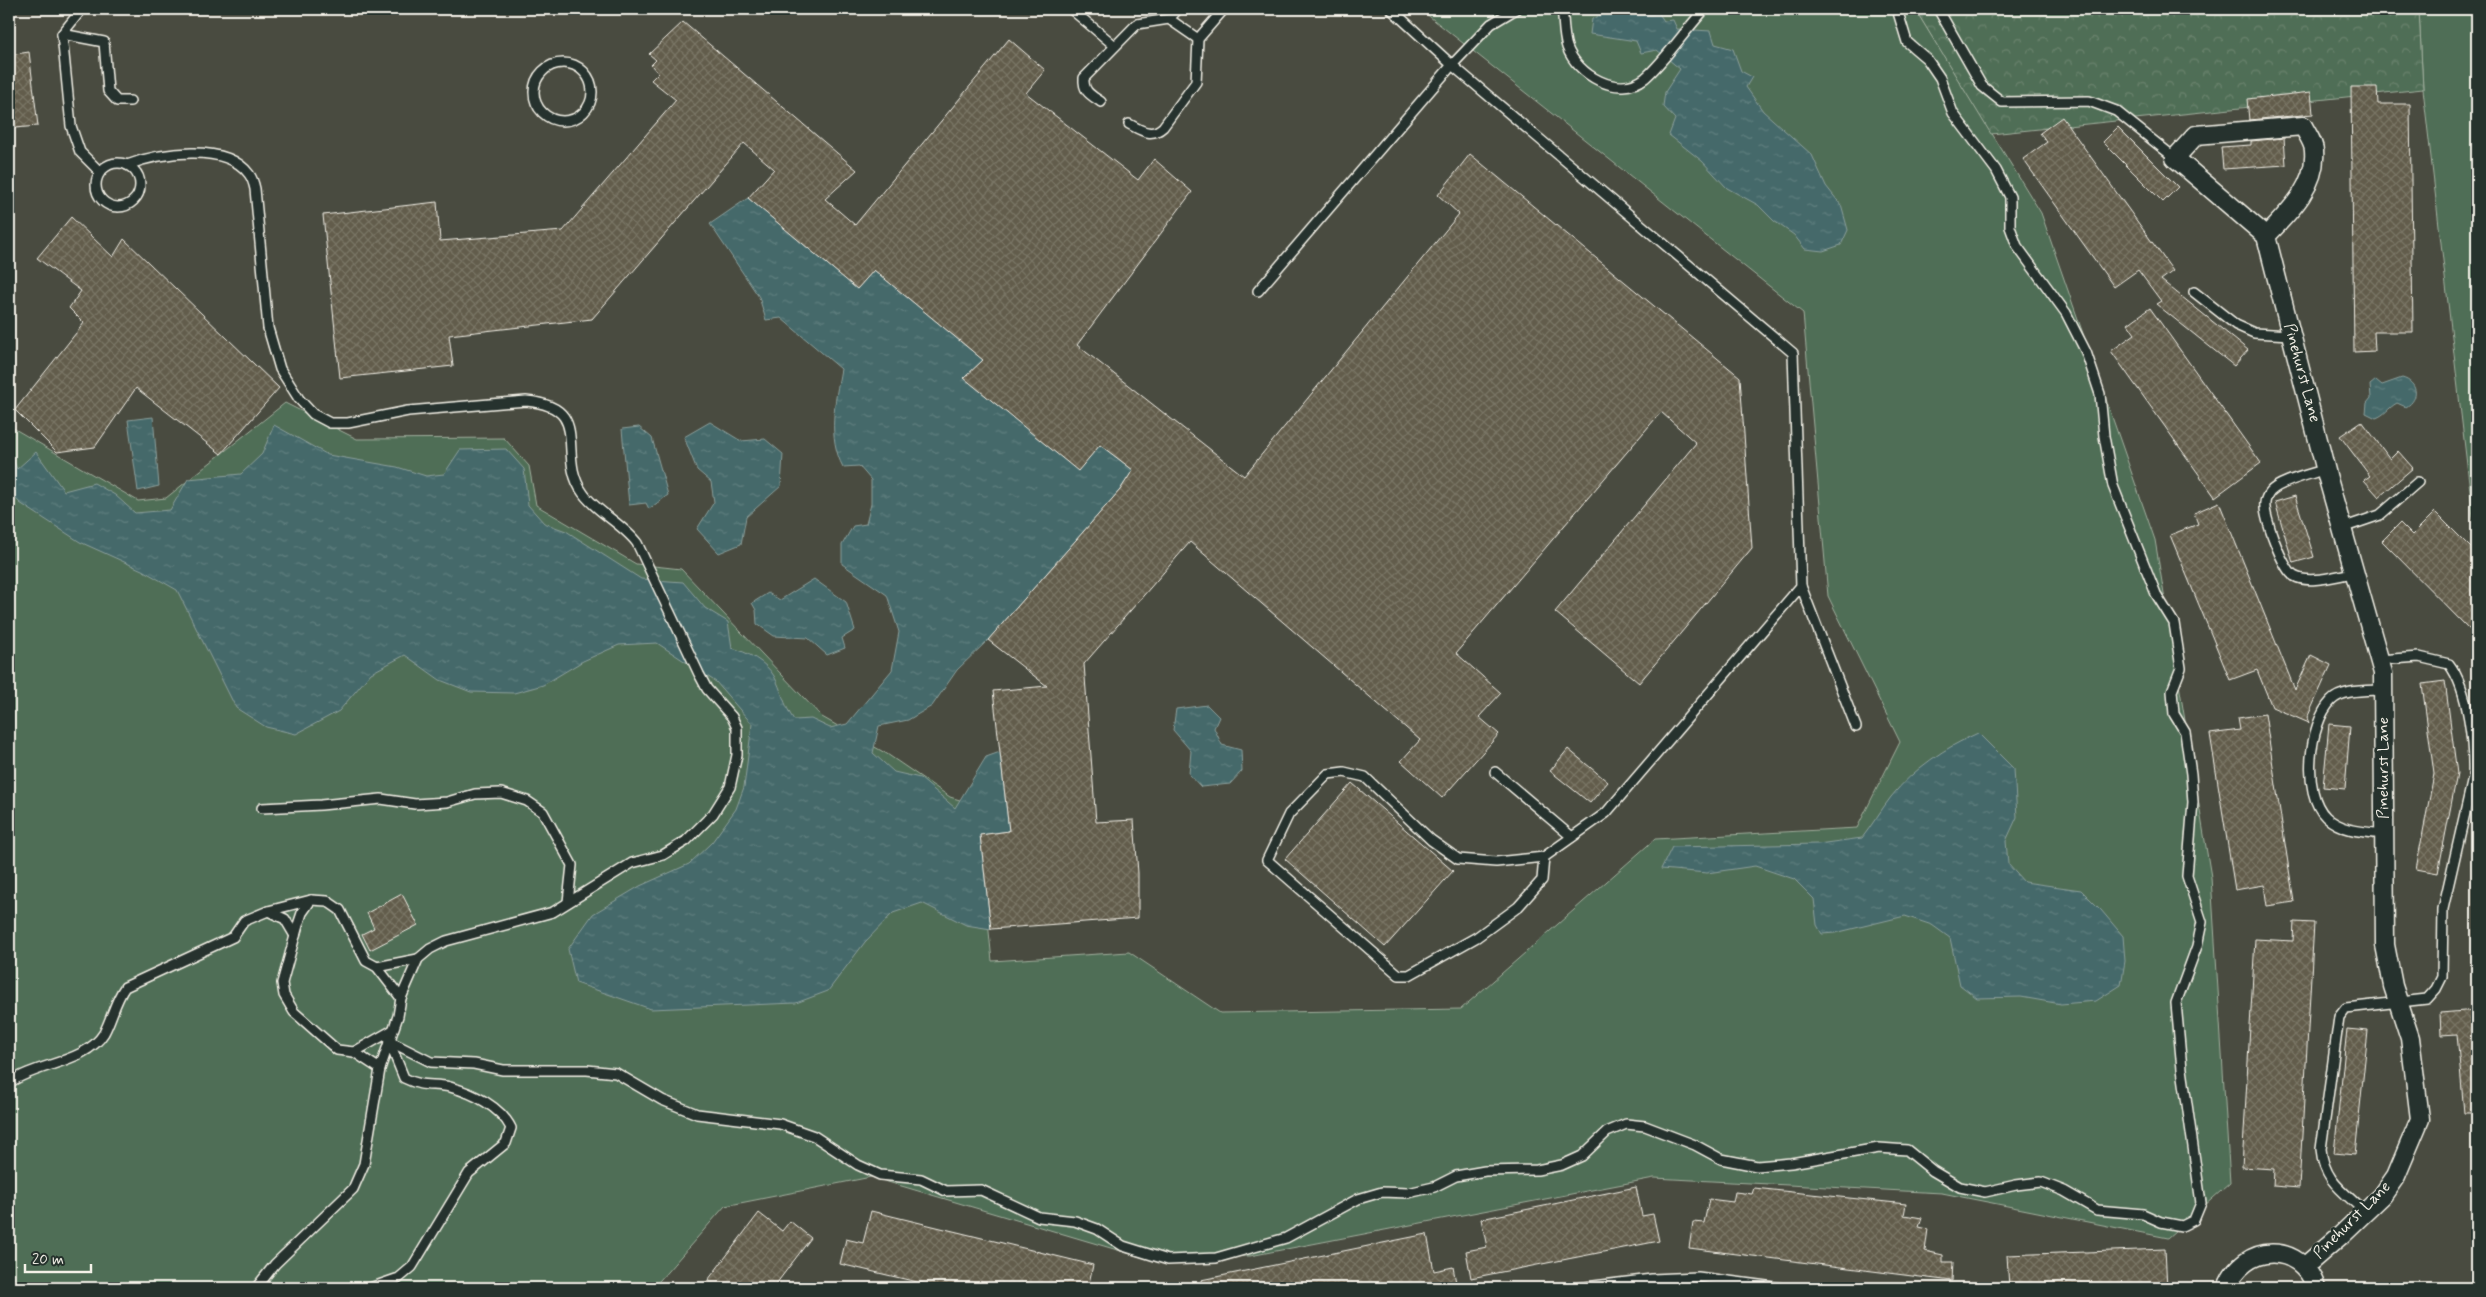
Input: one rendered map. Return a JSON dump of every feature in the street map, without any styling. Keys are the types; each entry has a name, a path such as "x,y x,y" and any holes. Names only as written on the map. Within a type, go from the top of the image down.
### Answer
{"street":[{"path":"2304,126 2314,150 2311,179 2290,211 2266,236 2175,158 2196,136 2304,126"},
{"name":"Pinehurst Lane","path":"2266,236 2326,469 2383,673 2385,945 2398,1002 2410,1038 2420,1119 2396,1176 2382,1196 2304,1267"},
{"path":"2227,1288 2230,1278 2239,1266 2251,1258 2265,1254 2279,1254 2292,1258 2304,1267 2313,1279 2316,1288"}],"lane":[{"path":"82,9 62,34 71,126 80,152 100,172"},
{"path":"1071,9 1115,46"},
{"path":"1101,102 1087,92 1084,86 1084,78 1138,24 1169,19 1178,9"},
{"path":"1129,124 1148,133 1157,132 1162,127 1196,82 1198,39 1224,9"},
{"path":"1391,9 1452,65 1793,353 1801,586 1856,727"},
{"path":"1258,291 1452,65 1491,24 1516,9"},
{"path":"1562,9 1567,46 1577,63 1604,83 1630,85 1644,78 1705,9"},
{"path":"389,1041 431,1062 474,1064 503,1070 587,1070 616,1073 662,1100 697,1114 780,1124 814,1136 858,1165 880,1175 921,1179 946,1191 981,1190 1039,1217 1075,1220 1097,1229 1123,1246 1168,1260 1216,1258 1286,1238 1358,1199 1382,1192 1408,1193 1434,1186 1456,1176 1485,1171 1537,1170 1562,1165 1582,1156 1607,1132 1626,1124 1645,1126 1695,1144 1721,1159 1757,1166 1791,1163 1879,1148 1907,1150 1933,1171 1960,1187 1985,1192 2041,1182 2064,1191 2097,1210 2143,1214 2161,1222 2182,1226 2194,1220 2201,1203 2182,1069 2176,1003 2196,946 2202,922 2187,876 2192,802 2191,774 2185,732 2174,714 2172,691 2181,668 2174,623 2156,594 2113,486 2104,436 2100,394 2086,352 2066,313 2017,246 2010,227 2010,197 1996,170 1953,113 1940,78 1927,60 1907,42 1897,9"},
{"path":"1938,9 1982,86 2002,102 2089,101 2116,111 2175,158"},
{"path":"1169,19 1198,39"},
{"path":"62,34 104,42 108,92 116,101 130,100"},
{"path":"560,63 577,66 584,71 592,89 589,104 580,115 561,121 543,113 534,95 538,77 544,70 560,63"},
{"path":"127,165 134,169 140,182 137,197 125,206 111,206 100,198 96,185 100,172 112,164 127,165 156,156 207,154 233,160 249,174 256,189 268,328 280,369 299,399 313,414 330,423 348,423 408,411 526,402 544,403 558,409 570,428 574,477 583,494 628,532 647,562 707,689 732,717 737,728 737,755 730,787 713,814 686,841 663,855 632,863 553,912 446,941 430,949 418,959 401,998 380,1069 364,1164 354,1189 275,1264 256,1288"},
{"path":"2194,292 2236,325 2254,333 2292,335"},
{"path":"2326,469 2279,486 2270,493 2265,503 2268,522 2285,568 2294,577 2311,579 2354,572"},
{"path":"2342,528 2380,515 2418,482"},
{"path":"1544,856 1542,880 1518,908 1477,937 1408,975 1399,975 1267,860 1289,814 1328,774 1344,772 1365,777 1431,840 1458,859 1475,862 1496,862 1544,856 1606,813 1801,586"},
{"path":"2365,1212 2332,1181 2323,1166 2320,1149 2340,1017 2346,1008 2427,999 2436,989 2442,977 2443,910 2472,778 2473,758 2463,695 2457,674 2449,664 2419,657 2379,660"},
{"path":"2383,690 2347,693 2331,700 2321,717 2313,740 2310,760 2311,780 2316,798 2325,816 2342,827 2384,834"},
{"path":"1495,772 1572,837"},
{"path":"262,808 382,799 416,804 447,802 475,794 501,792 527,801 543,812 572,865 568,902"},
{"path":"311,900 302,913 295,936 282,983 284,995 294,1012 337,1050 354,1052 380,1069"},
{"path":"9,1083 23,1073 85,1052 103,1033 116,1000 125,987 234,937 244,921 268,911 311,900 327,901 340,910 366,961 377,968 401,998"},
{"path":"268,911 285,920 295,936"},
{"path":"377,968 418,959"},
{"path":"354,1052 393,1030"},
{"path":"370,1288 399,1278 412,1267 469,1172 506,1144 511,1128 506,1117 479,1098 449,1087 418,1085 404,1078 389,1041"},
{"path":"1577,1288 1652,1284 1698,1277 1782,1288"}],"shaded area":[{"path":"18,9 1420,9 1803,313 1828,596 1900,742 1857,828 1655,839 1461,1009 1220,1013 1129,952 992,961 976,805 950,797 887,754 822,717 681,569 636,564 536,504 528,466 430,438 357,439 285,403 166,499 138,501 13,428 9,390 9,22"},
{"path":"2423,89 2474,525 2477,529 2477,1288 653,1288 725,1206 871,1177 1141,1257 1250,1256 1654,1178 1942,1193 2169,1238 2155,540 2041,213 1991,134"}],"green space":[{"path":"1420,9 1915,9 2041,213 2155,540 2211,877 2230,1183 2168,1238 1942,1193 1654,1178 1250,1256 1141,1257 871,1177 725,1206 653,1288 9,1288 9,390 13,428 138,501 166,498 285,403 357,439 504,438 529,466 536,505 636,564 681,569 822,717 887,754 950,797 976,805 992,961 1129,952 1220,1013 1461,1009 1655,839 1857,828 1900,742 1828,596 1803,313"},
{"path":"1915,9 2419,9 2423,89 1991,134"},
{"path":"2419,9 2477,9 2477,529 2474,525 2423,89"}],"water":[{"path":"1656,9 1664,21 1673,20 1677,29 1711,31 1715,44 1733,49 1741,71 1752,77 1746,87 1763,111 1812,155 1826,186 1841,205 1848,230 1841,245 1823,251 1805,249 1794,235 1774,221 1758,205 1727,188 1702,161 1669,135 1675,119 1663,106 1665,92 1680,69 1657,50 1641,53 1636,41 1590,34 1592,19 1604,14"},
{"path":"748,198 857,289 874,270 983,360 964,378 1078,470 1100,445 1133,470 1120,490 988,640 957,670 932,706 908,720 879,726 873,753 894,772 920,778 955,808 986,757 1000,752 1009,831 980,835 991,929 966,925 922,903 893,913 865,942 828,991 796,1003 651,1009 576,983 568,949 593,914 640,886 689,864 712,842 736,809 744,787 752,724 716,682 657,643 619,645 583,661 543,685 514,693 471,692 440,680 405,655 371,673 339,711 296,734 266,727 236,708 177,590 142,570 80,542 20,503 9,491 9,450 17,469 36,452 64,491 94,483 115,495 135,513 170,510 188,479 241,474 262,454 274,425 328,455 397,467 426,476 444,474 460,450 506,449 524,469 528,505 544,523 566,531 641,579 683,582 705,608 728,622 732,648 756,658 771,671 794,720 811,719 830,728 847,724 892,670 899,632 887,595 842,564 842,545 853,526 866,524 871,504 871,480 859,466 843,467 838,456 835,444 834,419 841,369 781,318 766,320 759,297 710,224"},
{"path":"2402,378 2414,387 2415,395 2411,404 2406,407 2397,403 2376,418 2366,413 2367,403 2371,398 2370,385 2376,380 2382,385"},
{"path":"153,417 159,486 138,491 128,420"},
{"path":"710,422 741,441 765,439 783,454 781,486 746,517 741,544 719,553 697,529 714,502 711,482 697,470 684,437"},
{"path":"639,427 652,438 668,495 649,509 646,503 629,505 622,429"},
{"path":"814,579 846,602 855,630 842,638 845,648 827,655 808,638 774,636 757,624 756,610 752,603 768,593 780,600"},
{"path":"1207,705 1219,717 1214,728 1222,745 1241,750 1242,771 1230,784 1201,787 1189,774 1191,751 1173,730 1176,709"},
{"path":"1978,733 2014,769 2017,817 2006,841 2008,864 2024,882 2081,890 2123,936 2125,961 2121,985 2096,1001 2061,1004 2021,997 1977,998 1960,985 1950,938 1932,925 1905,916 1835,933 1822,934 1817,925 1814,899 1794,879 1755,866 1707,873 1661,869 1672,847 1818,844 1862,838 1891,797 1909,777 1942,752"}],"building":[{"path":"683,22 857,170 825,199 855,225 1009,39 1045,70 1026,93 1138,180 1154,159 1192,192 1077,345 1244,476 1459,214 1438,195 1470,154 1740,377 1752,548 1639,683 1555,612 1696,443 1661,412 1456,653 1501,693 1479,717 1499,734 1442,798 1401,761 1420,740 1190,542 1084,664 1096,822 1134,820 1138,873 1138,918 991,929 980,835 1009,831 993,691 1047,686 988,640 1120,490 1133,470 1100,445 1078,471 964,378 983,360 874,270 857,289 748,198 774,169 744,143 592,319 449,335 453,366 340,378 323,215 437,202 440,241 563,231 676,100 651,80 658,73 651,65 656,60 649,54"},
{"path":"29,52 38,126 15,128 9,74 9,55"},
{"path":"2351,87 2377,87 2378,104 2410,104 2413,332 2374,332 2375,351 2354,352"},
{"path":"2311,92 2313,114 2249,120 2247,99"},
{"path":"2062,117 2173,271 2161,280 2248,350 2234,366 2156,304 2161,301 2138,270 2114,287 2023,159 2047,142 2040,133"},
{"path":"2118,127 2178,187 2163,202 2103,142"},
{"path":"2284,138 2286,165 2223,169 2221,147 2251,145 2251,141"},
{"path":"71,217 113,257 124,239 279,388 221,454 136,388 95,447 57,452 15,410 84,323 69,308 81,291 37,258"},
{"path":"2150,308 2261,463 2215,497 2111,351 2135,334 2128,324"},
{"path":"2362,421 2390,459 2398,451 2413,468 2379,497 2364,480 2370,476 2340,436"},
{"path":"2295,496 2314,557 2293,563 2275,502"},
{"path":"2219,502 2295,690 2311,655 2331,665 2307,718 2309,723 2272,707 2257,670 2230,680 2170,535 2198,524 2194,513"},
{"path":"2435,512 2477,554 2477,637 2382,541 2400,523 2412,535"},
{"path":"2445,681 2457,774 2438,873 2416,869 2434,774 2422,684"},
{"path":"2265,714 2294,902 2267,906 2264,885 2235,890 2210,734 2240,730 2238,718"},
{"path":"2329,724 2350,726 2345,789 2323,787"},
{"path":"1568,749 1608,782 1590,803 1550,771"},
{"path":"1352,783 1453,871 1385,947 1285,859"},
{"path":"402,894 418,925 370,950 362,934 374,928 367,913"},
{"path":"2294,922 2314,923 2299,1188 2273,1186 2274,1169 2242,1167 2255,939 2293,941"},
{"path":"2477,1010 2477,1113 2464,1113 2457,1034 2441,1035 2440,1013"},
{"path":"2347,1029 2368,1031 2355,1155 2334,1153"},
{"path":"1636,1187 1642,1216 1653,1214 1659,1241 1471,1278 1466,1251 1487,1247 1481,1219"},
{"path":"1754,1188 1906,1204 1904,1215 1922,1218 1919,1227 1928,1229 1925,1251 1943,1255 1943,1262 1953,1262 1952,1281 1689,1248 1693,1222 1704,1223 1709,1199 1733,1202 1735,1192 1752,1194"},
{"path":"871,1211 1093,1265 1088,1288 943,1288 840,1264 846,1239 863,1243"},
{"path":"759,1213 782,1231 790,1221 811,1238 773,1288 702,1288"},
{"path":"1427,1234 1434,1271 1453,1267 1457,1288 1202,1288 1201,1280"},
{"path":"2165,1249 2167,1288 2009,1288 2007,1255"}]}
